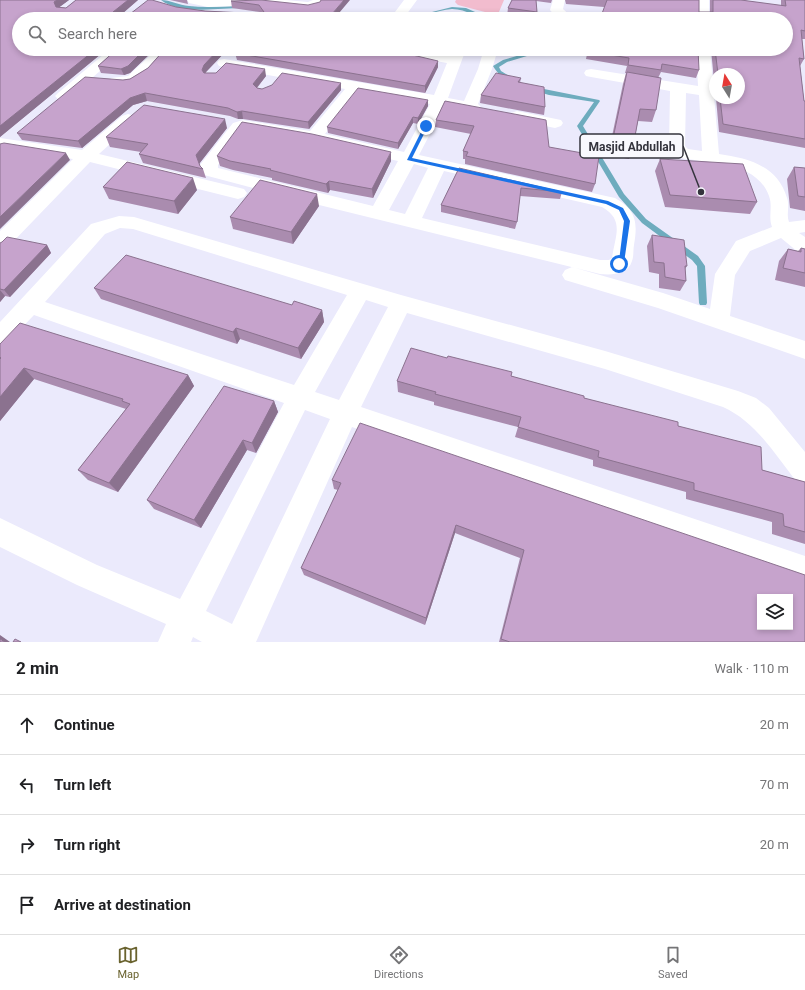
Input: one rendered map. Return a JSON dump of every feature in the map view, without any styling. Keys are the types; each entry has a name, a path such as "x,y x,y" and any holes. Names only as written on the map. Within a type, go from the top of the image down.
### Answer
{"street":[{"path":"188,5 256,0 308,6 316,4 320,0"},
{"path":"401,12 411,0"},
{"path":"558,12 556,10 559,0"},
{"path":"703,12 704,0"},
{"path":"188,5 235,12"},
{"path":"54,103 110,56"},
{"path":"85,78 126,82 136,77 158,56"},
{"path":"378,214 439,102 456,56"},
{"path":"469,106 489,56"},
{"path":"703,56 711,157"},
{"path":"225,62 485,110"},
{"path":"268,86 279,72"},
{"path":"591,73 678,89 706,92"},
{"path":"314,137 354,87"},
{"path":"678,89 677,146 682,152 733,161 758,170 766,176 778,196 780,206 778,217 784,229 792,238 805,247"},
{"path":"0,243 86,156 140,108"},
{"path":"500,112 555,123"},
{"path":"241,125 314,137 409,159 616,206 621,209 627,221 622,261 613,268 600,267 284,192 209,170 209,165 241,125"},
{"path":"6,141 86,156 606,284 719,320 805,350"},
{"path":"411,222 438,165"},
{"path":"0,336 98,229 119,222 134,223 401,303 605,360 729,398 747,406 760,416 805,472"},
{"path":"719,320 725,274 743,246 784,229 805,226"},
{"path":"180,630 299,398 361,290"},
{"path":"240,642 345,414 401,303"},
{"path":"30,305 805,571"},
{"path":"0,532 87,575 180,630 235,642"}],"shaded area":[{"path":"456,0 504,0 499,12 485,12 458,5 455,2"}],"building":[{"path":"0,0 57,0 54,2 56,7 66,8 76,0 128,0 113,12 12,12 12,56 87,56 0,126"},
{"path":"148,0 176,7 224,12 133,12"},
{"path":"261,0 308,5 320,2 321,0 344,0 334,12 264,12 259,5 231,1"},
{"path":"512,0 536,0 537,12 508,8"},
{"path":"607,0 699,0 699,12 603,12"},
{"path":"713,0 741,0 786,6 785,0 805,0 805,31 801,30 804,59 799,58 805,101 805,139 723,124 721,104 745,104 745,68 717,68 716,56 793,56 793,12 713,12"},
{"path":"109,56 138,56 128,66 121,69 98,66"},
{"path":"159,56 212,56 204,65 202,70 204,73 216,73 226,63 265,69 253,84 257,88 262,89 272,85 282,73 341,83 308,122 242,111 237,112 228,108 145,93 130,98 78,141 17,133 85,77 123,80 130,79 148,68"},
{"path":"252,56 417,56 438,61 425,86"},
{"path":"617,56 698,56 699,70 662,64 661,70 628,65 629,58"},
{"path":"627,72 661,78 656,110 640,109 633,147 612,143"},
{"path":"496,73 521,78 518,82 544,87 545,107 481,95"},
{"path":"358,88 428,100 418,118 413,117 398,143 327,127"},
{"path":"445,101 546,120 549,147 599,156 595,184 466,156 468,152 463,151 474,126 436,120"},
{"path":"144,105 225,119 196,155 200,166 203,169 139,154 148,144 106,137"},
{"path":"242,122 312,134 391,152 372,189 329,181 326,184 270,170 271,169 230,161 217,156"},
{"path":"4,143 66,153 0,217 0,144"},
{"path":"660,159 743,164 757,202 670,195"},
{"path":"127,162 193,178 174,201 103,187"},
{"path":"794,167 805,168 805,197 798,196"},
{"path":"459,168 562,192 521,188 517,222 441,205"},
{"path":"260,180 317,194 291,232 230,217"},
{"path":"652,235 684,240 687,266 685,266 686,281 665,277 664,263 654,262"},
{"path":"7,237 47,245 4,290 0,289 0,243"},
{"path":"801,248 805,249 805,273 783,268 788,249 801,252"},
{"path":"126,255 292,305 294,301 322,310 298,348 236,328 233,332 94,288"},
{"path":"20,323 188,375 109,483 78,470 130,404 122,401 123,399 24,368 0,397 0,344"},
{"path":"411,348 447,358 448,356 512,372 511,376 584,396 584,398 678,422 678,426 761,447 762,470 805,482 805,532 784,526 783,514 694,490 694,483 598,457 599,451 518,427 521,417 435,394 436,392 397,381"},
{"path":"224,386 274,401 252,443 243,440 194,520 147,500"},
{"path":"360,423 805,575 805,642 510,642 501,639 524,550 456,525 426,618 301,568 341,483 332,480"},
{"path":"15,639 21,642 13,642"}],"waterway":[{"path":"163,0 171,4 191,8 243,7"},
{"path":"435,12 452,8 464,9 472,12"},
{"path":"512,80 499,72 496,66 505,61 522,56"},
{"path":"534,89 597,101 580,126 621,195 644,221 695,258 701,266 703,303"}],"place":[{"name":"Masjid Abdullah","path":"701,192"}],"route":[{"path":"426,126 409,159 608,202 621,209 627,221 622,261 619,264"}]}
